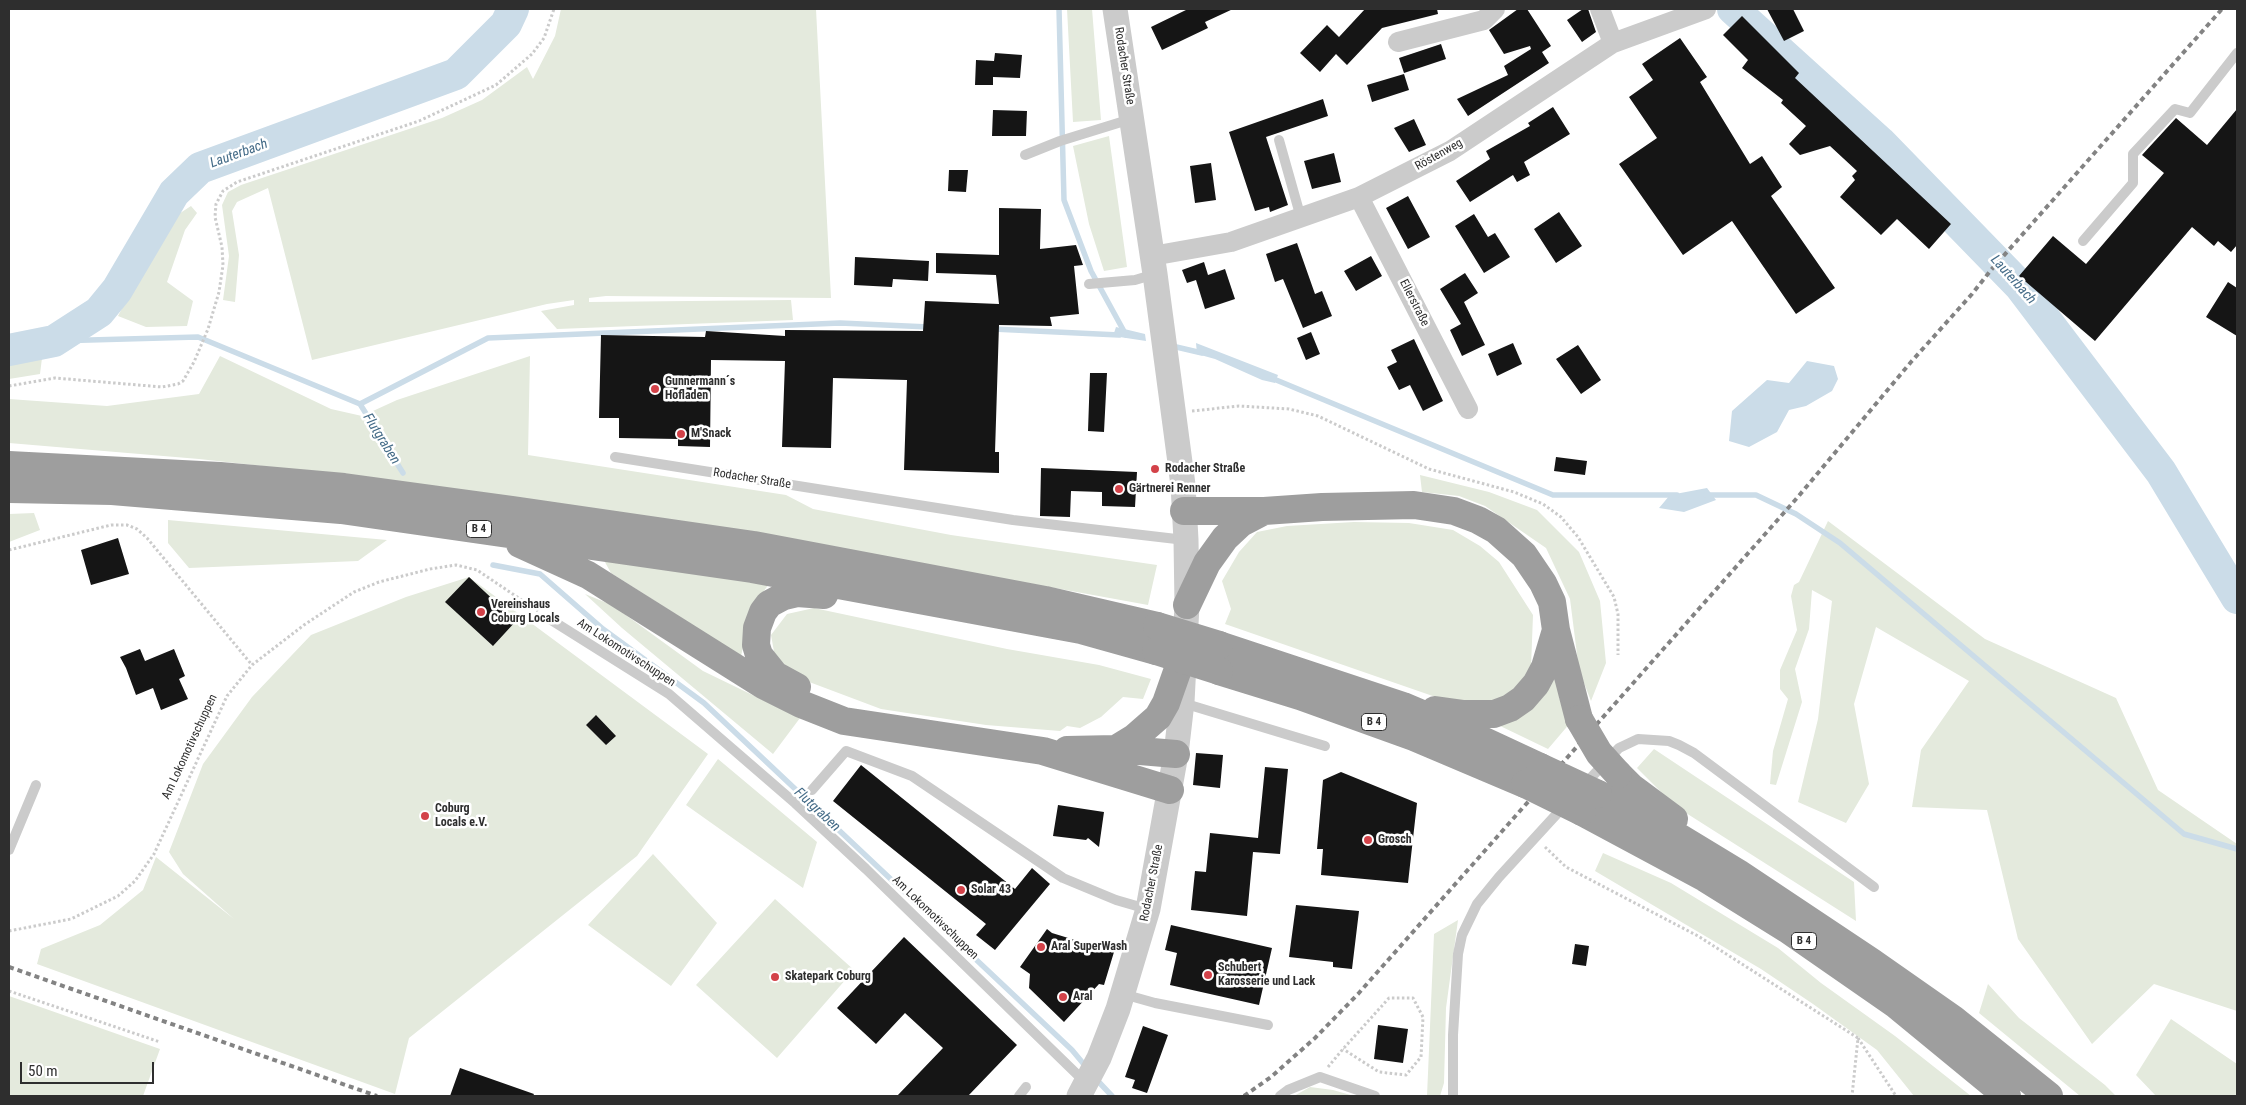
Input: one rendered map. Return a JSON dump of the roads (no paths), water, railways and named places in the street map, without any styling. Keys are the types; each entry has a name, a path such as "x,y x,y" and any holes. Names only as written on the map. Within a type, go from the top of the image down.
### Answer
{"highway":[{"path":"9,456 113,469"},
{"name":"B 4","path":"9,465 220,476 344,487 754,545 1044,600 1219,658 1403,706 1469,734 1533,775 1590,803 1677,836 1738,873 1953,1018 2049,1096"},
{"name":"B 4","path":"9,489 112,491 220,498 341,510 752,569 1081,630 1157,638"},
{"path":"1184,511 1264,511 1322,507 1414,505 1454,512 1478,520 1496,530 1524,555 1543,583 1552,602 1556,630 1579,718 1599,753 1631,787 1679,823 1738,873"},
{"path":"1187,605 1207,563 1225,538 1241,523 1264,511"},
{"path":"492,531 588,575 763,685 801,704 844,721 1043,751 1170,790"},
{"path":"893,728 795,686 775,675 759,655 756,645 757,628 763,612 769,604 784,596 797,593 945,605"},
{"path":"1403,706 1464,714 1494,714 1510,708 1536,684 1545,667 1556,630"},
{"path":"1116,749 1134,738 1158,717 1166,703 1184,652"},
{"name":"B 4","path":"1219,658 1300,696 1414,737 1533,775"},
{"path":"1043,751 1116,749 1176,754"},
{"name":"B 4","path":"1590,803 1787,929 1895,1004 2007,1096"}],"street":[{"name":"Rodacher Straße","path":"1088,1080 1123,994 1148,909 1176,754 1182,702 1187,605 1183,485 1115,9"},
{"path":"1398,42 1484,20 1495,9"},
{"path":"1600,9 1613,43"},
{"name":"Röstenweg","path":"1153,265 1231,242 1359,197 1450,151 1613,43 1706,9"},
{"name":"Ellerstraße","path":"1359,197 1468,410"}],"lane":[{"path":"2083,241 2133,183 2133,154 2175,109 2190,113 2237,53"},
{"path":"1025,155 1060,141 1132,119"},
{"path":"1279,140 1301,218"},
{"path":"1089,284 1135,280 1153,265"},
{"name":"Rodacher Straße","path":"615,457 1013,520 1186,540"},
{"name":"Am Lokomotivschuppen","path":"548,618 676,700 795,803 1088,1080"},
{"path":"1182,702 1325,746"},
{"path":"1453,1096 1453,1035 1458,954 1462,935 1477,904 1618,748 1638,739 1668,741 1694,753 1874,887"},
{"path":"812,790 846,751 912,776 1063,878 1116,900 1148,909"},
{"path":"9,850 36,785"},
{"path":"1123,994 1155,1003 1268,1025"},
{"path":"1280,1096 1288,1090 1320,1077 1375,1096"},
{"path":"1019,1096 1026,1087"}],"water":[{"path":"505,9 523,9 514,31 499,51 486,58 483,36"},
{"path":"232,149 254,157 204,177 184,168"},
{"path":"1116,327 1145,334 1146,341 1113,336"},
{"path":"42,331 53,353 42,358 9,363 9,344"},
{"path":"1196,343 1278,375 1275,383 1262,380 1215,359 1197,354"},
{"path":"1807,361 1834,366 1838,379 1832,391 1806,406 1789,410 1777,432 1749,447 1729,441 1732,411 1767,380 1789,383"},
{"path":"1707,488 1716,500 1684,512 1659,508 1670,495"}],"waterway":[{"name":"Lauterbach","path":"9,350 54,341 99,312 117,290 174,193 200,168 456,74 506,24 513,9"},
{"path":"1059,9 1064,200 1091,271 1126,335"},
{"name":"Lauterbach","path":"1733,9 1880,142 2020,286 2161,472 2237,598"},
{"path":"54,341 198,337 360,404 488,338 840,323 929,327"},
{"path":"993,329 1119,335"},
{"path":"1172,346 1202,353"},
{"path":"1269,377 1553,495 1677,495"},
{"name":"Flutgraben","path":"360,404 403,473"},
{"path":"1706,495 1756,495 1796,514 1840,543 2184,834 2237,849"},
{"name":"Flutgraben","path":"493,565 540,574 603,629 704,703 1072,1050 1087,1068"},
{"name":"Flutgraben","path":"1096,1079 1112,1096"}],"railway":[{"path":"1244,1096 1271,1077 1315,1038 1358,994 1797,498 1911,362 2222,9"},
{"path":"9,967 377,1096"}],"place":[{"name":"Gunnermann´s Hofladen","path":"655,389"},
{"name":"M'Snack","path":"681,434"},
{"name":"Rodacher Straße","path":"1155,469"},
{"name":"Gärtnerei Renner","path":"1119,489"},
{"name":"Vereinshaus Coburg Locals","path":"481,612"},
{"name":"Coburg Locals e.V.","path":"425,816"},
{"name":"Grosch","path":"1368,840"},
{"name":"Solar 43","path":"961,890"},
{"name":"Aral SuperWash","path":"1041,947"},
{"name":"Schubert Karosserie und Lack","path":"1208,975"},
{"name":"Skatepark Coburg","path":"775,977"},
{"name":"Aral","path":"1063,997"}]}
